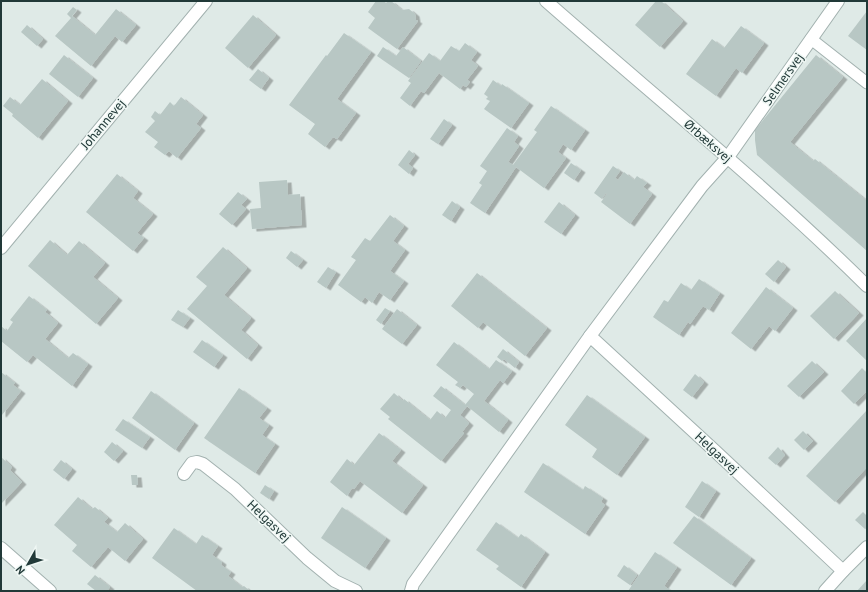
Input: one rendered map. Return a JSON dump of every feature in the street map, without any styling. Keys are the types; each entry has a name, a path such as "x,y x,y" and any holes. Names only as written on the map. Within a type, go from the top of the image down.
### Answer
{"street":[{"name":"Johannevej","path":"1,248 206,1"},
{"name":"Ørbæksvej","path":"546,1 728,157 838,257 867,286"},
{"name":"Selmersvej","path":"728,157 838,1"},
{"path":"411,591 413,584 590,336 702,186 728,157"},
{"name":"Helgasvej","path":"590,336 843,571"},
{"name":"Helgasvej","path":"184,474 192,463 197,462 203,464 235,489 307,558 335,581 356,591"},
{"path":"825,591 867,547"},
{"path":"3,553 50,591"}],"lane":[{"path":"811,39 867,84"}],"building":[{"path":"376,1 384,1 386,3 391,1 402,10 409,9 415,14 416,20 418,21 397,49 368,28 375,18 368,12"},
{"path":"656,1 661,1 683,21 660,47 635,25"},
{"path":"73,7 77,10 72,16 95,35 116,9 136,25 122,42 115,36 91,66 55,36 71,18 67,14"},
{"path":"867,11 867,50 848,36"},
{"path":"253,15 276,35 248,68 225,48"},
{"path":"27,25 43,39 37,46 21,32"},
{"path":"741,26 764,43 742,73 736,68 716,96 686,74 712,39 724,48"},
{"path":"344,33 371,52 337,99 356,113 337,139 333,137 325,147 308,134 315,124 289,105"},
{"path":"465,43 477,52 471,60 478,66 467,80 470,82 466,87 463,85 460,89 439,73 424,93 421,91 410,106 400,98 411,83 408,81 429,53 440,61 451,46 459,51"},
{"path":"383,47 396,56 403,47 421,61 409,78 377,56"},
{"path":"64,55 93,78 78,97 49,74"},
{"path":"816,55 843,77 790,142 813,161 815,159 867,201 867,251 757,155 755,130"},
{"path":"258,69 269,78 261,89 249,80"},
{"path":"42,79 68,101 38,138 12,116 13,114 3,106 10,97 20,105"},
{"path":"493,80 501,86 502,84 529,103 511,128 484,109 490,101 486,99 488,97 484,94"},
{"path":"181,97 203,115 196,124 201,128 177,158 169,151 165,155 154,147 158,142 145,132 155,121 151,117 155,111 160,115 170,102 174,106"},
{"path":"551,106 585,130 571,150 563,144 558,152 566,158 544,188 516,167 485,213 470,203 482,185 479,183 487,171 480,166 507,128 518,136 514,142 519,146 508,162 513,165 537,132 534,130"},
{"path":"444,119 452,125 438,144 430,139"},
{"path":"409,150 415,155 408,164 413,168 409,174 398,165"},
{"path":"571,163 581,170 574,180 564,173"},
{"path":"613,166 620,171 615,178 618,180 624,172 634,180 637,176 647,183 643,187 652,194 630,224 601,202 607,194 606,193 602,199 594,193"},
{"path":"117,174 138,191 133,198 153,214 137,233 144,238 133,251 86,212"},
{"path":"287,180 288,195 300,194 302,225 252,229 250,209 261,208 259,182"},
{"path":"238,192 247,199 241,205 246,209 232,225 219,214"},
{"path":"452,201 460,207 451,221 442,215"},
{"path":"559,202 575,215 561,234 544,222"},
{"path":"390,215 404,226 393,241 405,250 390,271 404,281 390,300 379,292 372,303 365,297 361,302 338,285 356,260 351,257 365,238 370,241"},
{"path":"50,240 67,255 79,241 105,263 93,277 118,298 96,324 28,266"},
{"path":"223,247 247,268 224,295 251,318 241,330 258,345 247,359 187,309 207,286 196,277"},
{"path":"291,251 303,260 297,267 286,258"},
{"path":"778,260 786,267 774,282 765,274"},
{"path":"328,267 336,272 326,288 317,282"},
{"path":"477,273 547,328 525,356 483,322 478,328 451,306"},
{"path":"699,279 720,293 709,310 703,306 690,324 688,322 679,335 653,317 664,300 668,302 681,283 691,290"},
{"path":"766,287 793,308 775,331 769,326 751,349 731,333"},
{"path":"835,291 859,313 834,339 810,316"},
{"path":"29,296 47,310 45,312 58,323 45,339 68,358 73,353 88,364 72,386 33,355 27,362 1,341 1,326 7,331 13,322 10,320"},
{"path":"385,308 390,311 381,324 376,320"},
{"path":"397,309 417,325 402,344 382,329"},
{"path":"178,310 190,318 183,327 171,320"},
{"path":"867,318 867,361 846,341"},
{"path":"202,340 223,355 214,367 193,352"},
{"path":"454,342 489,369 496,360 512,371 503,383 500,380 484,401 508,420 499,432 467,406 460,415 469,423 462,432 464,433 441,461 388,419 390,417 380,409 394,393 403,401 404,399 430,420 437,411 445,418 451,410 433,396 441,386 465,405 474,394 463,385 460,388 455,385 458,382 436,365"},
{"path":"503,349 519,362 515,368 504,359 502,361 497,357"},
{"path":"812,361 824,372 799,397 787,386"},
{"path":"862,368 867,373 867,391 854,404 841,391"},
{"path":"1,372 15,383 13,385 21,391 2,415 1,414"},
{"path":"695,374 704,382 692,397 683,390"},
{"path":"239,388 267,408 259,418 269,425 262,435 275,444 255,473 204,438"},
{"path":"151,391 194,423 175,450 132,418"},
{"path":"587,395 645,437 617,475 592,457 597,449 565,425"},
{"path":"867,410 867,467 835,502 806,476"},
{"path":"123,419 150,437 142,448 115,430"},
{"path":"803,431 813,441 804,450 794,440"},
{"path":"379,433 401,450 392,461 423,485 402,513 360,481 354,489 352,488 347,496 330,482 347,459 354,465"},
{"path":"112,442 123,451 114,461 104,452"},
{"path":"778,447 785,455 776,465 768,458"},
{"path":"1,457 12,467 10,470 22,482 1,504"},
{"path":"61,460 72,469 64,479 53,470"},
{"path":"543,463 583,490 585,486 603,498 601,502 605,505 585,534 524,492"},
{"path":"131,475 137,475 138,485 132,485"},
{"path":"702,481 716,491 699,517 685,507"},
{"path":"265,485 274,491 269,499 260,493"},
{"path":"78,497 92,509 95,507 108,518 104,522 117,532 125,523 143,539 125,561 108,547 91,567 72,551 77,545 54,525"},
{"path":"342,507 386,538 365,568 321,538"},
{"path":"863,512 867,516 867,528 865,529 855,520"},
{"path":"694,516 751,558 731,585 673,543"},
{"path":"496,522 518,538 521,534 545,552 521,587 496,569 499,566 476,550"},
{"path":"174,528 196,544 202,535 218,546 212,555 222,562 221,565 231,572 228,576 242,587 244,586 250,591 197,591 152,558"},
{"path":"655,552 677,567 664,586 671,591 628,591"},
{"path":"624,565 637,575 630,585 617,576"},
{"path":"95,575 110,587 107,591 96,591 87,584"},
{"path":"867,580 867,591 857,591"}]}
